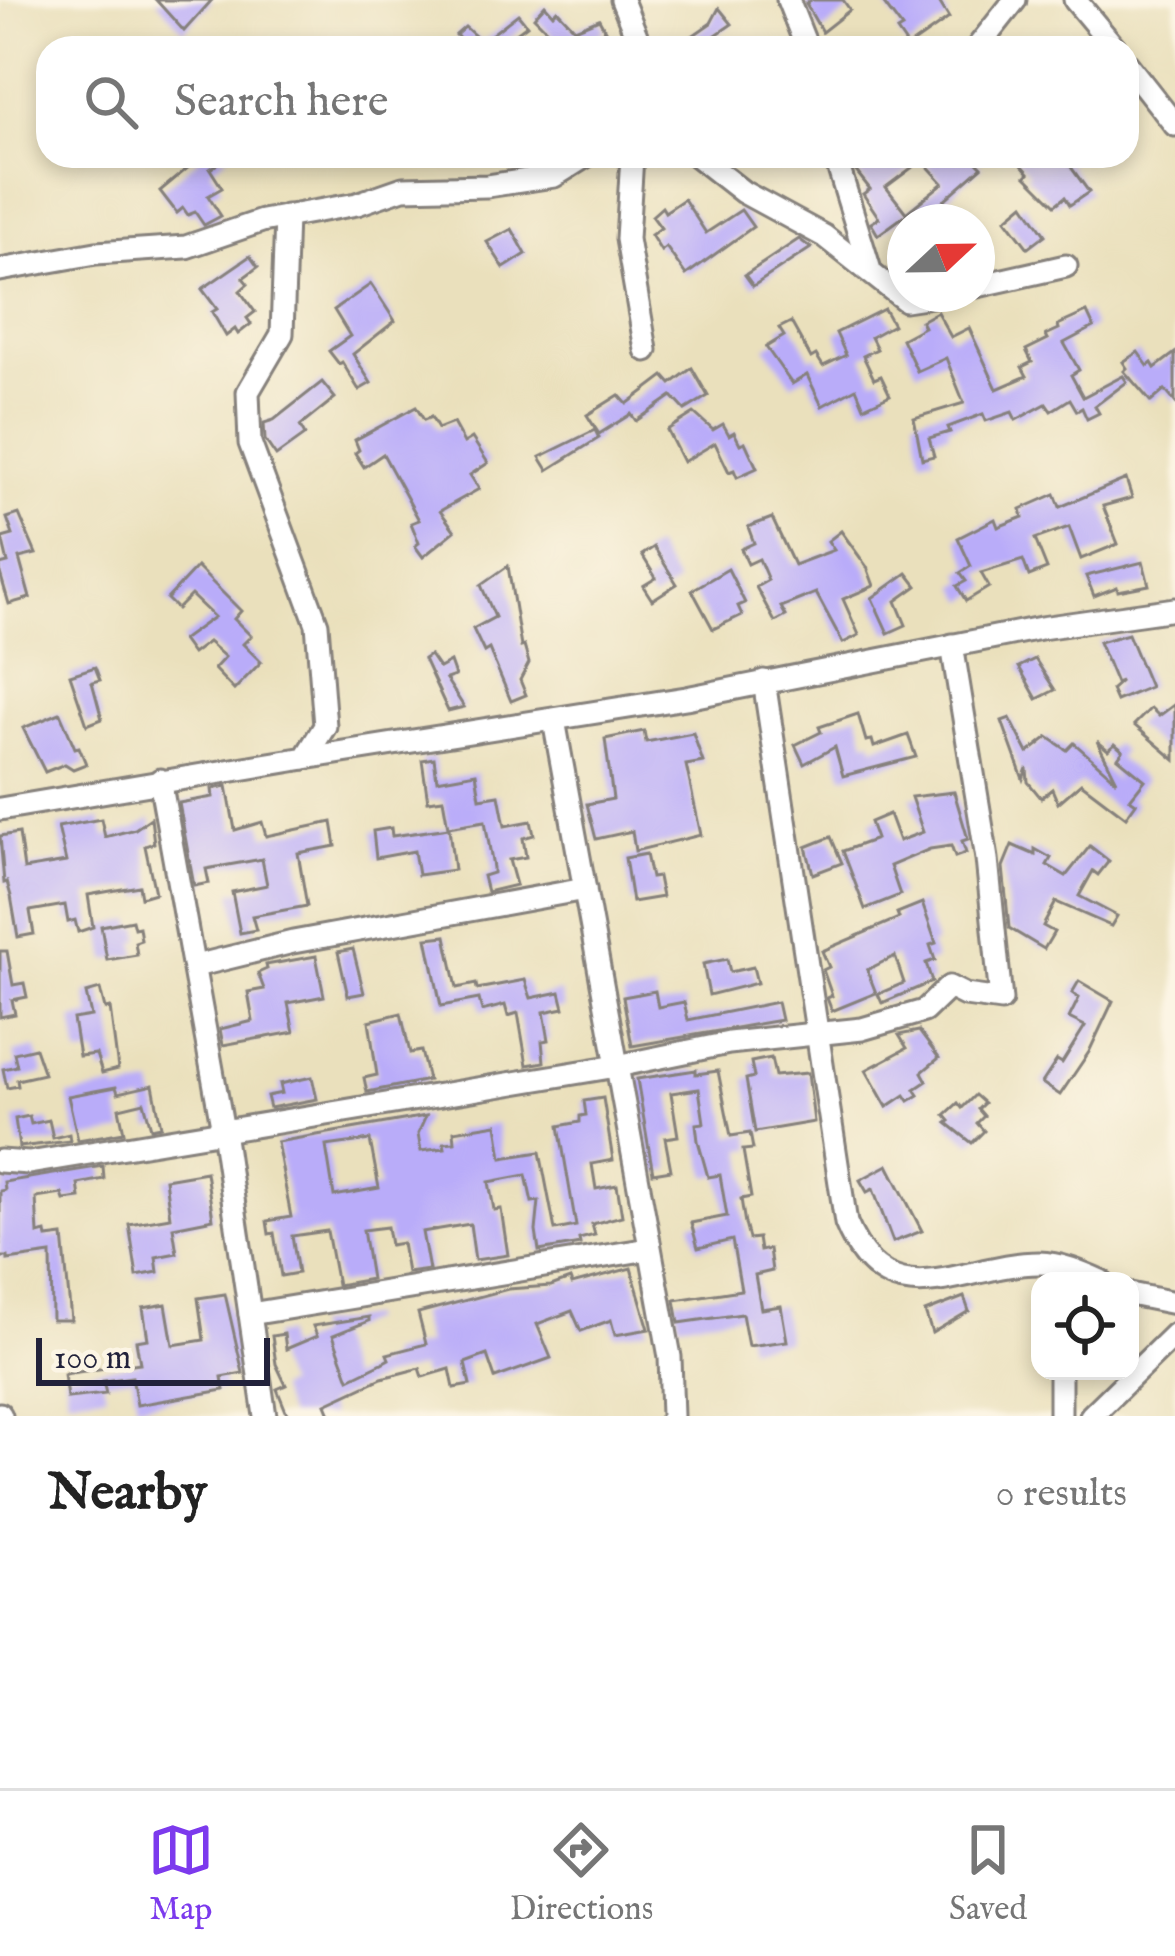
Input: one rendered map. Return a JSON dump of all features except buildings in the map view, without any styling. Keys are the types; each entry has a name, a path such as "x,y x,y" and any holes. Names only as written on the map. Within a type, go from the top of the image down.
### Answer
{"street":[{"path":"622,0 636,36"},
{"path":"788,0 802,36"},
{"path":"986,36 1015,0"},
{"path":"1075,0 1105,36"},
{"path":"1139,79 1175,125"},
{"path":"0,270 96,253 186,247 286,216 357,204 403,188 487,186 554,176 567,168"},
{"path":"631,168 627,239 646,350"},
{"path":"712,168 743,192 824,236 887,285"},
{"path":"840,168 870,271"},
{"path":"286,216 283,334 248,392 250,443 317,624 325,726 305,758"},
{"path":"995,282 1066,266"},
{"path":"0,808 554,720 952,645 1175,609"},
{"path":"0,1161 29,1163 729,1043 862,1029 924,1011 949,987 965,995 1001,1000 987,859 952,645"},
{"path":"764,681 847,1223 856,1248 884,1272 912,1284 1041,1263 1071,1272"},
{"path":"554,720 670,1357 672,1416"},
{"path":"160,780 223,1131 266,1416"},
{"path":"195,966 293,942 584,889"},
{"path":"250,1314 649,1249"},
{"path":"1139,1296 1175,1303"},
{"path":"1091,1416 1172,1342"},
{"path":"1060,1380 1060,1416"}]}
